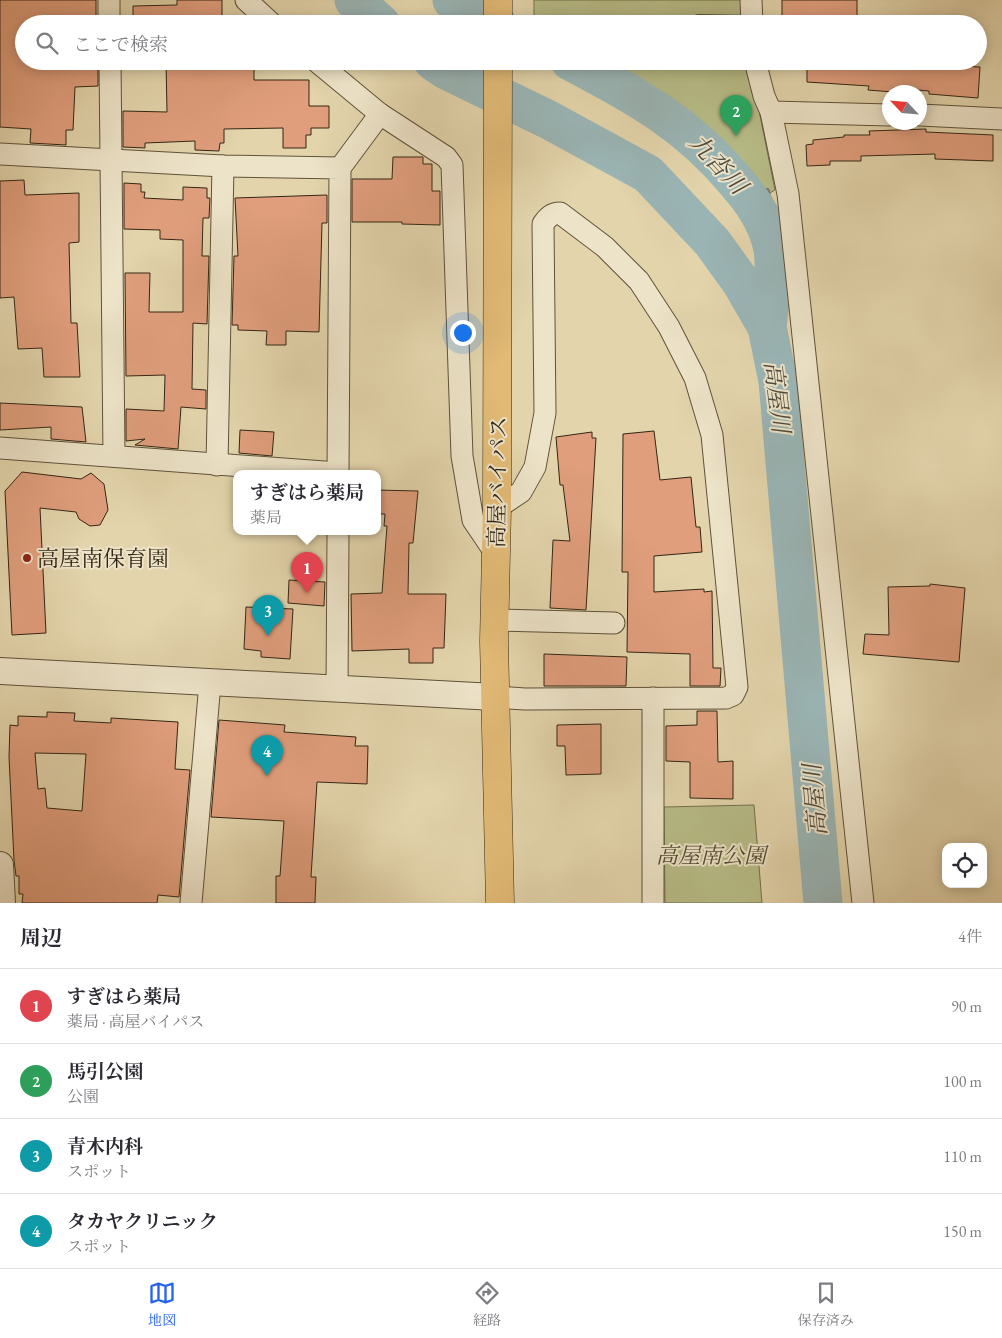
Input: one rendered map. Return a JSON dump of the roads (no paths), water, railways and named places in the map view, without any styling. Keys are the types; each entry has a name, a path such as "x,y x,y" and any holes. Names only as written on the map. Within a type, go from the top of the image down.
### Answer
{"highway":[{"path":"498,0 498,15"},
{"name":"高屋バイパス","path":"498,70 498,508 494,620 500,903"}],"street":[{"path":"109,0 109,15"},
{"path":"246,0 262,15"},
{"path":"751,0 752,15"},
{"path":"110,70 114,456"},
{"path":"327,70 380,114 446,157 452,164 462,456 473,520 496,554"},
{"path":"757,70 764,96 771,112 788,194 863,903"},
{"path":"771,112 882,114"},
{"path":"338,470 340,168 380,114"},
{"path":"927,115 1002,119"},
{"path":"0,154 223,166 340,168"},
{"path":"217,465 223,166"},
{"path":"0,671 525,699 726,698 733,695 737,687 712,435 695,378 669,327 639,281 605,247 567,216 560,213 555,213 548,217 543,224 545,412 535,467 520,492 498,508"},
{"path":"0,448 293,470"},
{"path":"337,689 338,535"},
{"path":"494,620 614,624"},
{"path":"191,903 210,683"},
{"path":"653,698 653,903"},
{"path":"0,865 2,903"}],"waterway":[{"name":"高屋川","path":"354,0 371,15"},
{"name":"九沓川","path":"452,0 480,15"},
{"name":"高屋川","path":"446,70 549,120 648,174 712,242 741,282 767,327 778,381 823,903"},
{"name":"九沓川","path":"586,70 639,99 680,128 719,162 748,196 765,225 773,251 774,273 767,327"},
{"path":"767,191 773,220 772,242"}],"place":[{"name":"馬引公園","path":"736,136"},
{"name":"高屋南保育園","path":"27,558"},
{"name":"すぎはら薬局","path":"307,593"},
{"name":"青木内科","path":"268,636"},
{"name":"タカヤクリニック","path":"267,776"}],"park label":[{"name":"高屋南公園","path":"711,855"}]}
